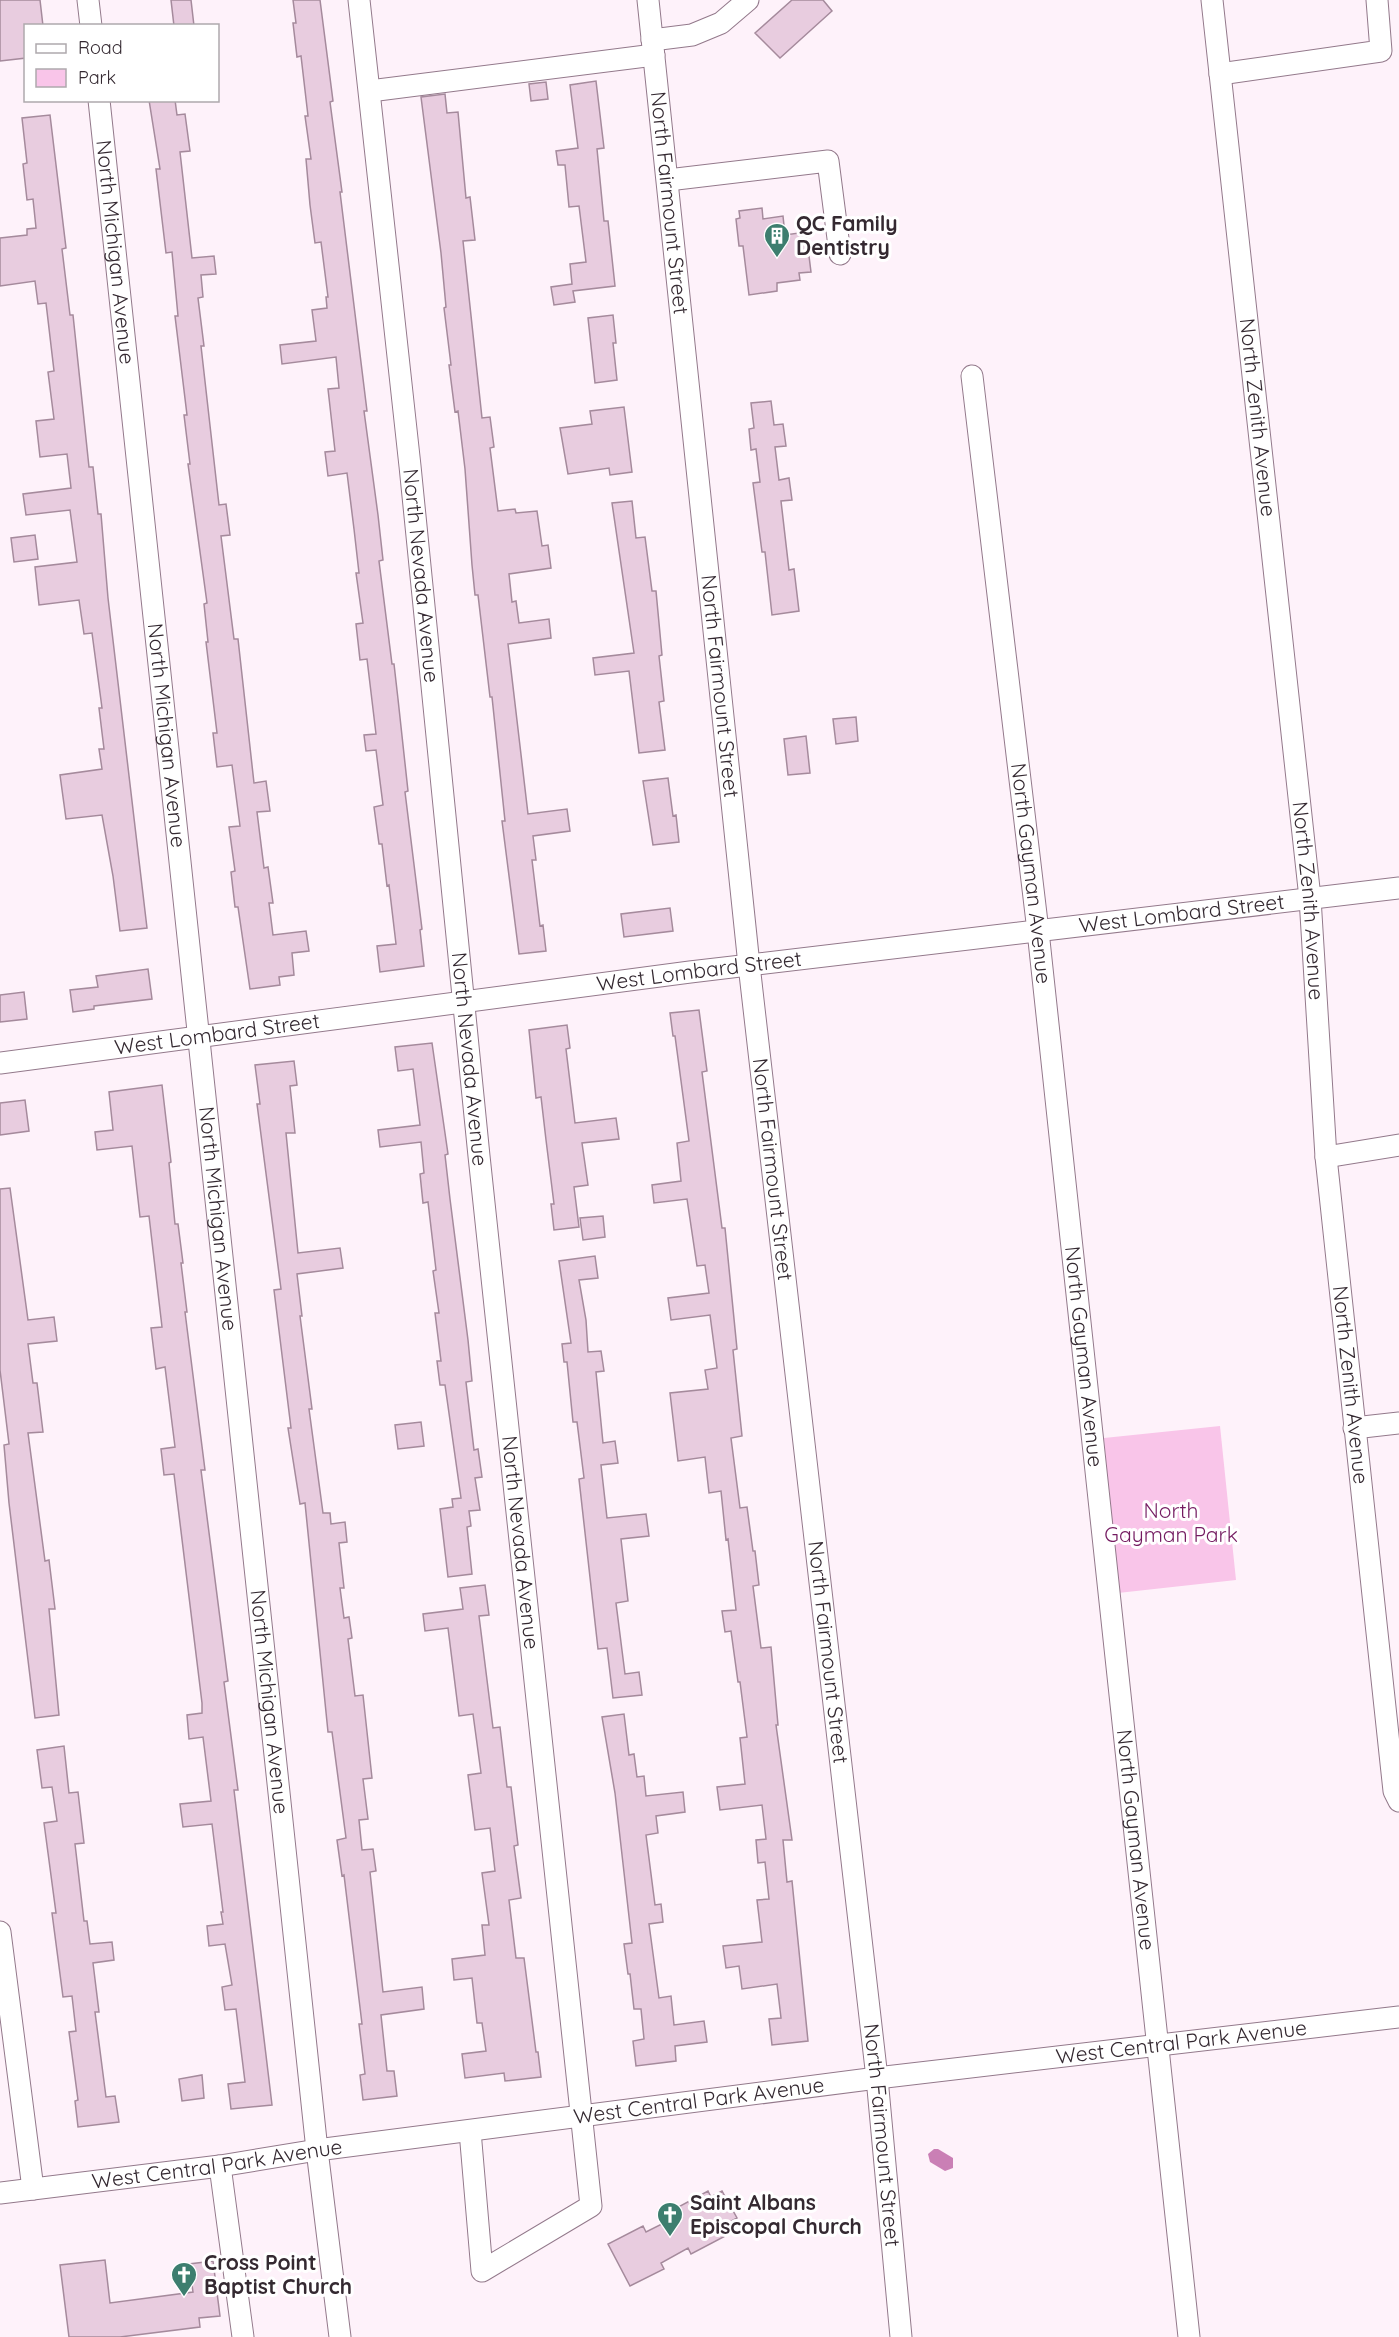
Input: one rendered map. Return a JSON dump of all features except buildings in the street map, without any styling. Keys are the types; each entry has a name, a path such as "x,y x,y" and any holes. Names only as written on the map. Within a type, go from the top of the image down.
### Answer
{"street":[{"path":"88,0 91,24"},
{"name":"North Nevada Avenue","path":"359,0 591,2206 482,2271 470,2131"},
{"name":"North Fairmount Street","path":"648,0 749,965 877,2078 901,2337"},
{"path":"370,92 653,48 721,23 748,0"},
{"name":"North Zenith Avenue","path":"1212,0 1310,898 1326,1157 1354,1428 1394,1791 1399,1801"},
{"path":"1220,74 1381,51 1377,0"},
{"name":"North Michigan Avenue","path":"99,102 317,2150 340,2337"},
{"path":"668,180 828,161 840,254"},
{"name":"North Gayman Avenue","path":"972,376 1038,931 1189,2337"},
{"name":"West Lombard Street","path":"0,1063 749,965 1399,888"},
{"path":"1326,1157 1399,1145"},
{"path":"1354,1428 1399,1423"},
{"path":"0,1932 33,2189"},
{"name":"West Central Park Avenue","path":"0,2193 220,2166 317,2150 877,2078 1399,2017"},
{"path":"220,2166 243,2337"}],"green space":[{"name":"North Gayman Park","path":"1220,1426 1236,1580 1118,1593 1104,1438"}],"shaded area":[{"path":"934,2149 953,2158 953,2168 945,2171 930,2162 928,2154"}],"place":[{"name":"QC Family Dentistry","path":"777,259"},
{"name":"Saint Albans Episcopal Church","path":"670,2238"},
{"name":"Cross Point Baptist Church","path":"184,2298"}]}
